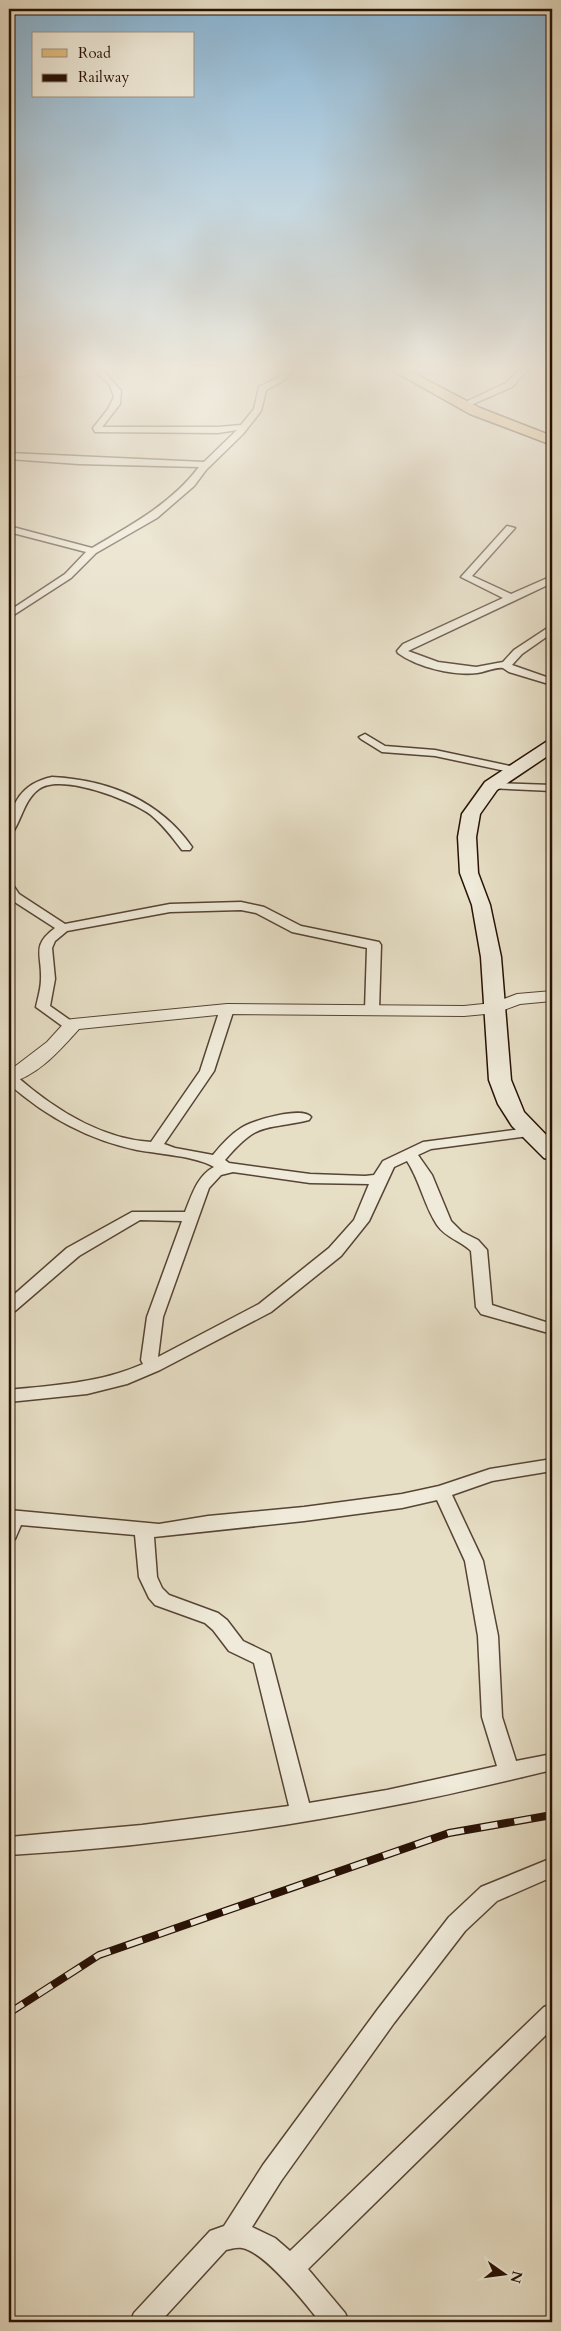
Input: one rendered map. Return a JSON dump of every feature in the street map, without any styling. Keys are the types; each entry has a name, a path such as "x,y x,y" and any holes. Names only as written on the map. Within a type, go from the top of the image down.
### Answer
{"main road":[{"path":"552,746 491,786 471,814 467,837 468,873 481,905 491,957 500,1080 505,1099 511,1113 552,1153"}],"street":[{"path":"9,615 68,576 94,551 159,511 191,484 196,477"},
{"path":"510,528 466,577 511,598"},
{"path":"9,529 94,551"},
{"path":"552,579 407,646 402,652 410,657 466,669 477,670 490,664 506,665 513,670 552,682"},
{"path":"492,589 522,593"},
{"path":"506,665 518,652 552,628"},
{"path":"364,737 382,749 435,753 515,770"},
{"path":"9,829 25,797 40,783 58,780 75,782 135,803 154,812 186,847"},
{"path":"491,786 552,788"},
{"path":"9,888 14,896 62,928"},
{"path":"372,1010 374,945 297,929 260,910 236,906 170,908 92,921 62,928 52,935 45,948 48,980 43,1007 70,1025 186,1012 227,1010 464,1011 496,1008 517,999 552,996"},
{"path":"158,1147 157,1142 208,1071 227,1010"},
{"path":"70,1025 54,1046 24,1070 9,1077 29,1096 50,1110 98,1134 120,1141 158,1147 220,1165 324,1180 380,1179"},
{"path":"154,1366 149,1360 155,1317 202,1187 246,1129 268,1121 304,1117"},
{"path":"9,1396 87,1388 121,1380 154,1366 265,1308 335,1252 361,1221 388,1164 409,1153 446,1142 529,1132"},
{"path":"409,1153 424,1176 444,1223 456,1235 472,1243 479,1250 478,1261 484,1306 487,1310 552,1329"},
{"path":"9,1307 73,1252 137,1215 191,1217"},
{"path":"11,1523 78,1522 159,1531 208,1522 369,1506 442,1492 490,1475 552,1465"},
{"path":"442,1492 474,1561 488,1636 492,1717 502,1754 510,1771"},
{"path":"144,1530 148,1577 152,1589 157,1595 162,1600 215,1620 237,1648 259,1655 264,1659 302,1813"},
{"path":"9,1846 198,1829 302,1813 365,1802 552,1762"},
{"path":"232,2236 272,2173 386,2016 457,1924 489,1894 552,1867"},
{"path":"290,2269 552,2014"},
{"path":"143,2322 202,2256 220,2240 232,2236 243,2236 259,2243 301,2279 336,2322"}],"railway":[{"path":"9,2013 99,1955 449,1833 552,1815"}]}
